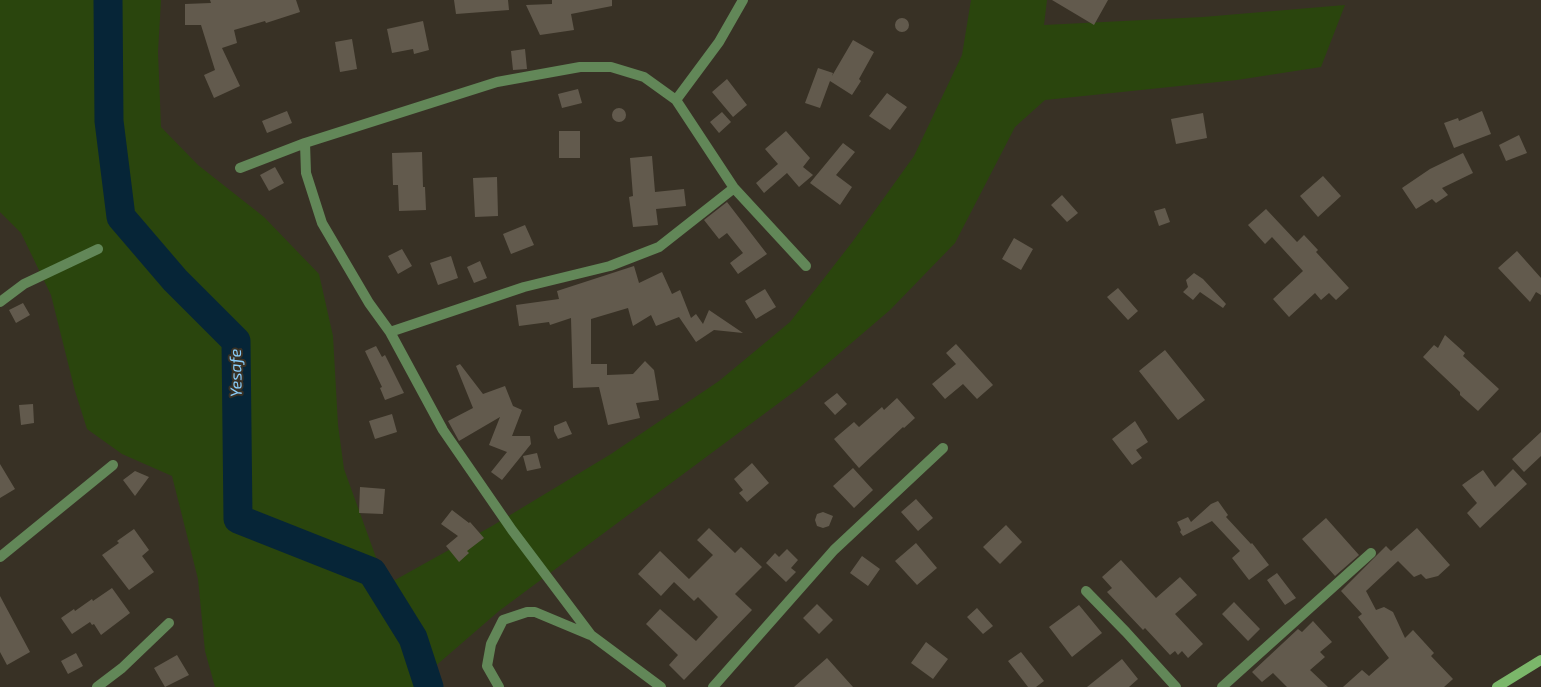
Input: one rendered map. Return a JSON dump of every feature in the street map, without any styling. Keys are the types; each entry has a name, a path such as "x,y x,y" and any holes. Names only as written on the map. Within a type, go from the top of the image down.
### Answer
{"main road":[{"path":"1497,687 1541,660"}],"street":[{"path":"676,100 719,42 743,0"},
{"path":"240,168 305,144 497,82 580,68 610,67 644,76 676,100 734,188 806,266"},
{"path":"305,144 306,173 322,223 369,303 390,332 443,430 512,530 591,635"},
{"path":"390,332 524,288 610,266 659,247 734,188"},
{"path":"0,302 24,284 98,248"},
{"path":"713,687 834,550 943,448"},
{"path":"0,557 113,465"},
{"path":"1222,687 1371,553"},
{"path":"1086,591 1176,687"},
{"path":"499,687 487,666 491,644 504,620 527,612 535,612 591,635 661,687"},
{"path":"97,687 122,668 169,623"}],"green space":[{"path":"0,0 161,0 158,52 161,127 198,165 264,217 319,274 333,336 338,425 344,469 386,585 492,526 611,454 719,381 790,322 853,241 914,156 962,55 971,0 1047,0 1044,25 1203,17 1345,5 1321,67 1237,80 1045,100 1015,127 955,243 890,310 799,388 499,611 432,669 442,687 215,687 205,651 198,579 172,476 122,454 87,429 75,391 51,295 21,233 0,212"}],"building":[{"path":"210,0 296,0 300,12 266,23 265,21 234,30 237,43 222,48 240,86 214,98 204,75 215,70 201,25 185,25 185,4 211,3"},
{"path":"454,0 508,0 509,10 456,14"},
{"path":"552,0 612,0 612,6 571,14 574,30 540,35 526,5 552,4"},
{"path":"1052,0 1108,0 1094,25"},
{"path":"902,18 907,20 909,25 907,30 902,32 897,30 895,25 897,20"},
{"path":"423,21 429,50 414,54 413,49 392,53 387,29"},
{"path":"352,39 357,69 340,72 335,42"},
{"path":"853,40 874,52 859,79 861,81 852,95 830,81 820,108 805,103 818,68 833,73 832,76"},
{"path":"525,49 527,69 513,70 511,51"},
{"path":"727,79 747,105 733,117 712,92"},
{"path":"578,89 582,103 562,108 558,94"},
{"path":"887,93 907,107 890,130 869,116"},
{"path":"619,108 624,110 626,115 624,120 619,122 614,120 612,115 614,110"},
{"path":"287,111 292,123 267,133 262,121"},
{"path":"1482,111 1491,134 1454,148 1444,123 1458,118 1459,121"},
{"path":"722,112 731,122 719,133 710,122"},
{"path":"1203,113 1207,138 1176,144 1171,119"},
{"path":"559,131 580,131 580,158 559,158"},
{"path":"786,131 810,158 803,167 813,175 799,187 787,173 764,193 756,183 778,164 765,149"},
{"path":"1519,135 1527,153 1506,161 1499,145"},
{"path":"843,143 855,152 836,175 852,187 840,205 810,183"},
{"path":"422,152 426,210 399,211 398,185 393,185 392,153"},
{"path":"1463,153 1473,173 1442,188 1448,195 1436,203 1432,199 1416,209 1402,188 1430,169"},
{"path":"652,156 655,192 684,189 686,206 656,209 658,225 633,227 629,197 633,196 630,158"},
{"path":"275,167 284,183 269,191 260,175"},
{"path":"1323,176 1341,196 1318,217 1300,196"},
{"path":"497,177 498,216 475,217 473,178"},
{"path":"1062,195 1078,213 1067,222 1051,205"},
{"path":"727,202 767,254 738,274 730,263 743,253 727,233 719,239 704,220"},
{"path":"1165,208 1170,222 1159,226 1154,211"},
{"path":"1266,209 1297,242 1304,235 1318,250 1316,252 1349,288 1336,300 1329,293 1321,300 1315,293 1289,317 1273,299 1303,271 1272,237 1265,244 1248,225"},
{"path":"525,225 534,245 511,254 503,234"},
{"path":"1014,238 1033,249 1021,270 1002,259"},
{"path":"402,249 412,266 398,274 388,256"},
{"path":"1517,251 1541,278 1541,295 1536,292 1530,302 1498,268"},
{"path":"451,256 458,278 438,285 430,263"},
{"path":"480,261 487,278 474,283 467,267"},
{"path":"634,266 639,283 662,272 672,294 680,290 691,318 696,314 703,324 709,310 743,333 714,330 696,342 679,317 656,326 651,315 633,326 628,308 591,319 591,364 607,364 607,375 633,374 645,361 654,370 659,400 636,403 640,418 608,425 599,387 573,388 571,318 550,325 549,322 519,326 516,305 559,299 557,291"},
{"path":"1194,273 1203,279 1226,304 1223,308 1200,292 1193,300 1183,292 1188,287 1186,280"},
{"path":"1118,288 1138,311 1128,320 1107,297"},
{"path":"765,289 776,307 756,319 745,301"},
{"path":"23,303 30,315 16,323 9,310"},
{"path":"1445,335 1465,353 1463,356 1499,389 1478,411 1423,357 1434,345 1438,348"},
{"path":"956,344 993,385 977,399 963,384 945,399 932,384 956,364 946,353"},
{"path":"376,346 382,357 385,355 404,393 385,400 380,388 382,387 365,351"},
{"path":"1165,350 1205,400 1178,420 1139,371"},
{"path":"460,364 483,394 505,386 513,406 522,410 512,436 530,436 531,444 502,480 491,472 507,452 489,445 500,417 459,441 448,421 473,408 456,366"},
{"path":"837,393 847,404 835,415 824,403"},
{"path":"897,398 915,418 859,468 834,439 854,422 859,427 882,407 884,410"},
{"path":"33,404 34,423 21,425 19,405"},
{"path":"392,414 397,432 375,439 369,421"},
{"path":"566,421 572,434 558,439 554,426"},
{"path":"1135,421 1148,442 1136,450 1142,458 1132,465 1112,439"},
{"path":"1541,432 1541,456 1524,472 1512,459"},
{"path":"537,453 541,468 527,471 523,456"},
{"path":"752,463 769,483 747,502 739,493 743,490 734,479"},
{"path":"0,464 15,489 0,498"},
{"path":"853,468 873,490 854,508 833,486"},
{"path":"1513,469 1527,484 1480,528 1467,513 1477,503 1462,485 1483,470 1495,487"},
{"path":"135,471 149,477 135,496 123,480"},
{"path":"360,487 385,489 383,514 359,513"},
{"path":"916,499 933,518 918,531 901,512"},
{"path":"1218,501 1228,515 1226,517 1252,543 1269,565 1249,580 1232,558 1240,551 1212,521 1183,536 1180,532 1181,530 1177,522 1188,517 1191,522 1211,504"},
{"path":"452,510 470,522 484,538 467,551 469,553 459,562 446,546 458,536 441,524"},
{"path":"823,512 833,516 829,526 823,528 817,526 815,520 817,514"},
{"path":"1326,518 1359,555 1335,576 1302,539"},
{"path":"1006,525 1022,542 1000,564 983,547"},
{"path":"709,528 735,553 741,547 762,567 735,594 752,610 684,680 669,665 678,655 646,624 660,609 696,641 718,617 698,597 694,601 674,582 661,596 638,574 660,551 689,579 713,555 697,540"},
{"path":"1417,528 1450,565 1438,576 1426,579 1421,574 1414,577 1398,561 1366,591 1376,610 1384,607 1393,612 1405,638 1413,630 1434,653 1431,656 1453,679 1444,687 1343,687 1362,670 1369,676 1389,658 1358,617 1362,614 1341,591 1386,546 1391,551"},
{"path":"134,529 149,550 142,556 154,572 129,590 102,555"},
{"path":"916,543 937,568 917,585 895,561"},
{"path":"787,549 798,560 791,568 796,572 786,582 766,563 775,553 779,557"},
{"path":"862,556 880,569 868,586 850,573"},
{"path":"1121,560 1156,598 1180,577 1197,595 1175,614 1203,644 1188,658 1182,651 1178,655 1175,651 1170,655 1107,592 1112,588 1102,577"},
{"path":"1277,573 1296,598 1285,605 1267,580"},
{"path":"112,588 130,613 101,635 94,624 92,625 90,622 72,634 61,618 92,599 93,601"},
{"path":"0,596 30,652 7,665 0,652"},
{"path":"1234,602 1260,629 1248,641 1222,614"},
{"path":"817,604 833,620 819,634 803,618"},
{"path":"1079,605 1102,633 1072,657 1049,627"},
{"path":"977,608 993,626 983,634 967,617"},
{"path":"1313,621 1332,642 1320,652 1325,657 1310,670 1328,687 1287,687 1273,673 1262,682 1252,672 1298,629 1302,632"},
{"path":"926,642 948,659 933,679 911,663"},
{"path":"1021,652 1044,681 1036,687 1028,687 1008,661"},
{"path":"76,653 83,666 68,674 61,661"},
{"path":"177,655 189,675 165,687 154,668"},
{"path":"827,658 853,687 794,687"},
{"path":"1122,659 1138,679 1129,687 1087,687"}],"waterway":[{"name":"Yesafe","path":"108,0 109,121 121,217 175,280 236,341 238,519 372,572 413,638 429,687"}]}
